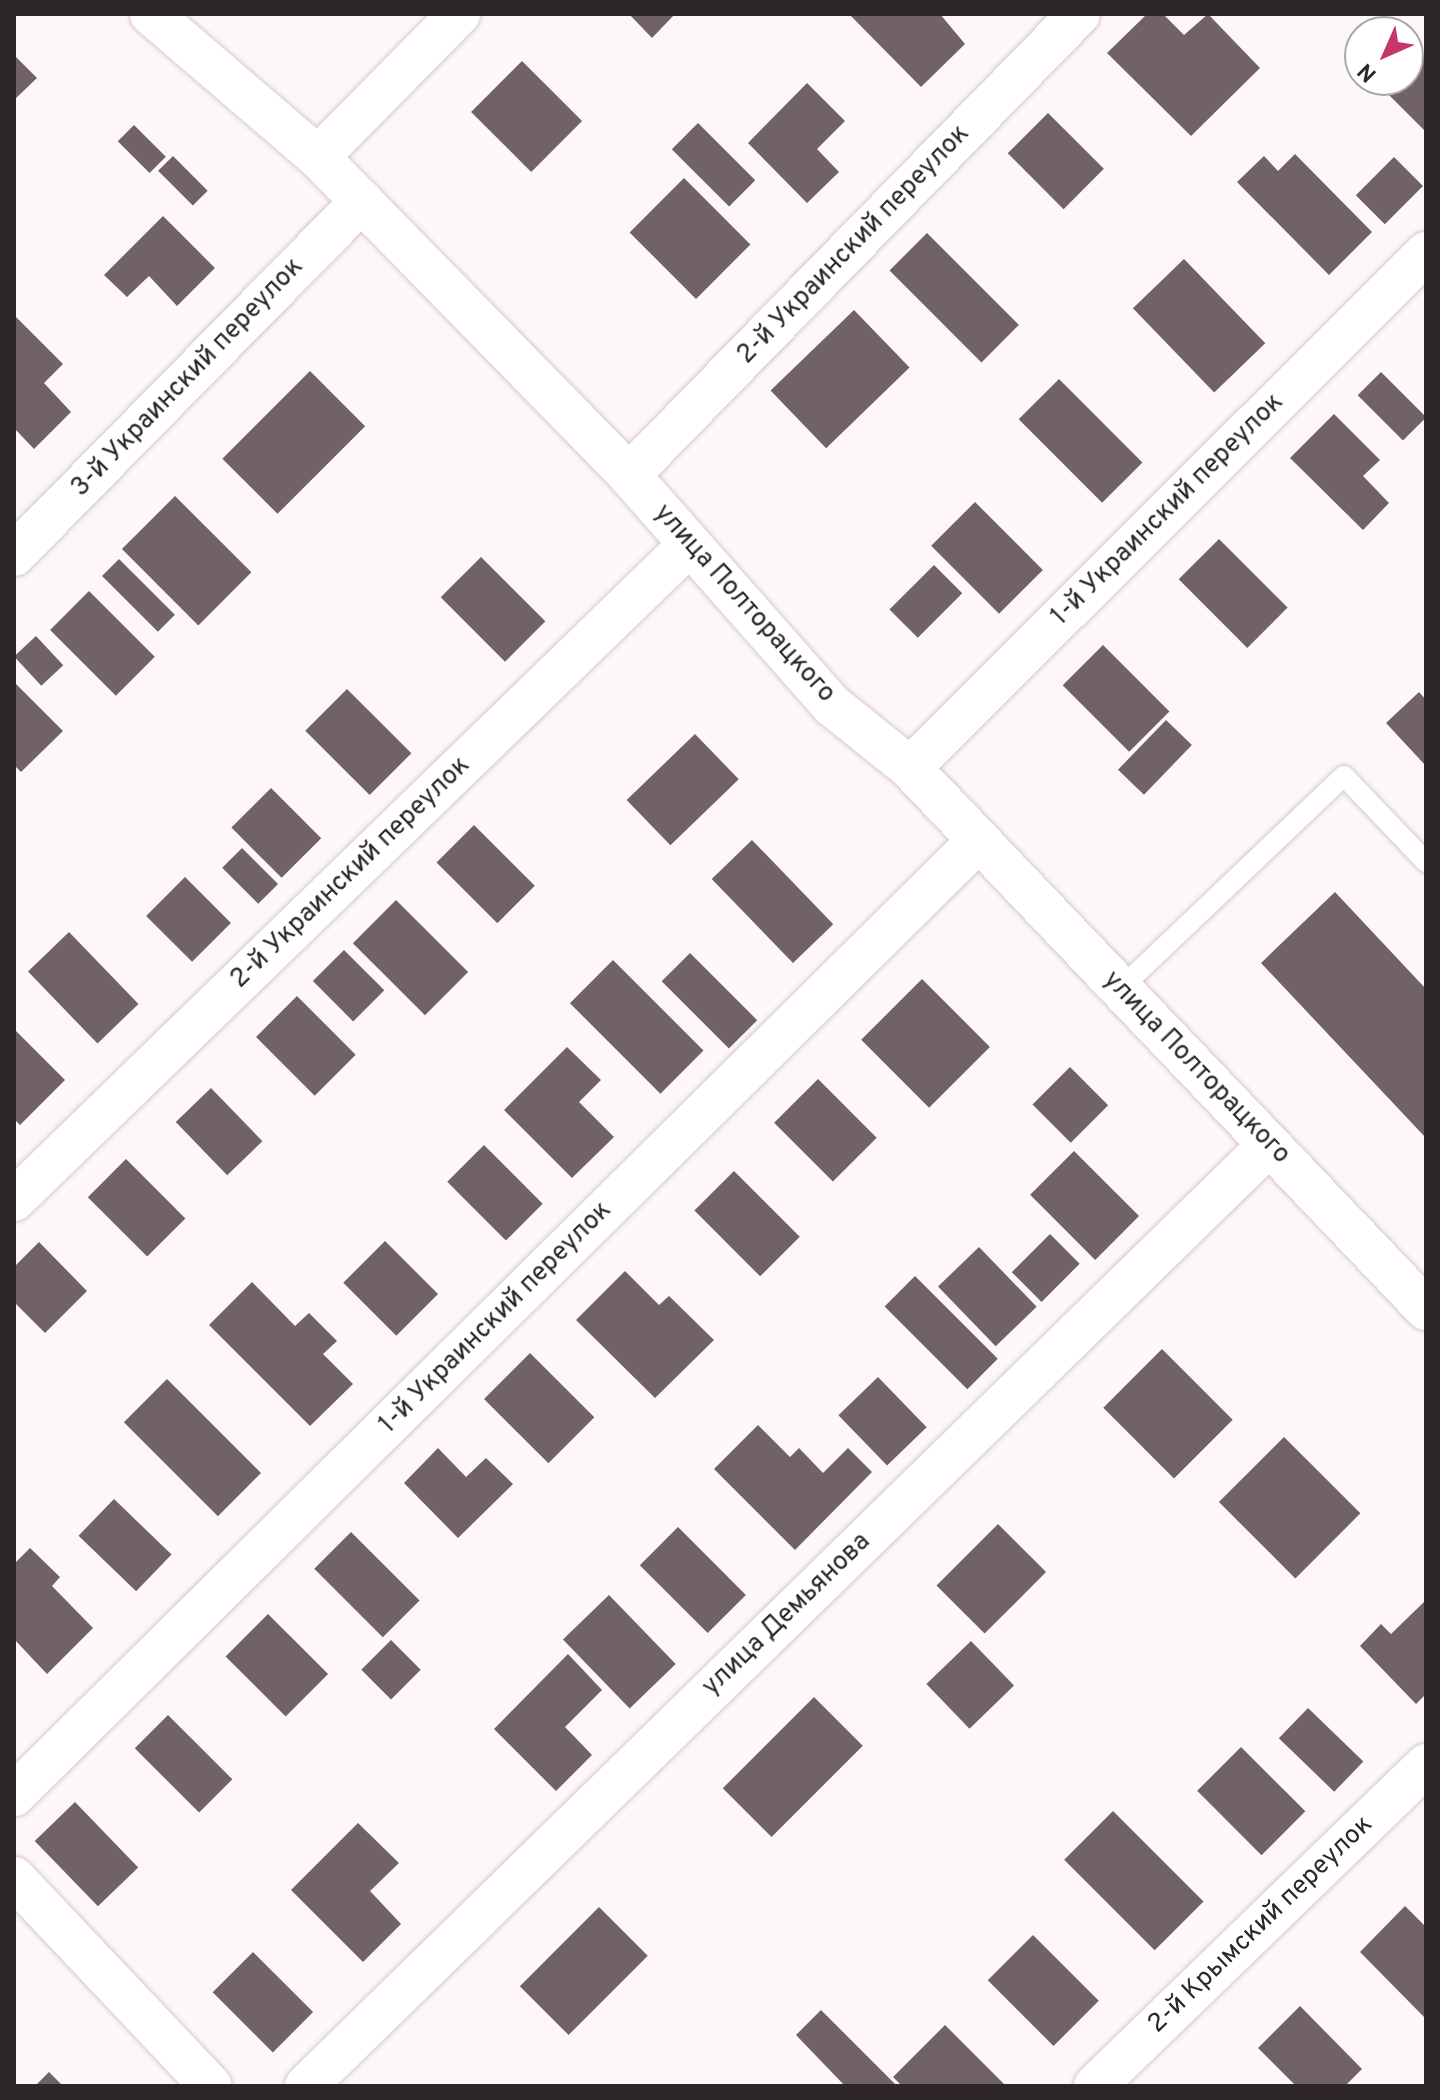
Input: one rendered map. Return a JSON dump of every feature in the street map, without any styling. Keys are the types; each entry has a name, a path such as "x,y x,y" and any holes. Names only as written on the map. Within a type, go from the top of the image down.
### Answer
{"street":[{"name":"улица Полторацкого","path":"151,14 318,157 362,201 629,475 688,546 833,706 910,768 1426,1309"},
{"path":"318,157 459,14"},
{"name":"2-й Украинский переулок","path":"629,475 1079,14"},
{"name":"3-й Украинский переулок","path":"14,555 362,201"},
{"name":"1-й Украинский переулок","path":"910,768 1426,253"},
{"name":"2-й Украинский переулок","path":"14,1200 688,546"},
{"name":"1-й Украинский переулок","path":"14,1795 979,840"},
{"name":"улица Демьянова","path":"306,2086 1269,1145"},
{"name":"2-й Крымский переулок","path":"1095,2086 1426,1765"},
{"path":"14,1878 211,2086"}],"lane":[{"path":"1120,989 1344,776 1426,862"}],"building":[{"path":"629,14 675,14 652,38"},
{"path":"849,14 940,14 965,44 921,87"},
{"path":"1147,14 1163,14 1184,35 1208,14 1260,68 1191,136 1107,53"},
{"path":"1426,52 1426,132 1390,96 1424,96"},
{"path":"14,55 37,78 14,100"},
{"path":"522,61 582,121 531,172 471,112"},
{"path":"807,83 845,121 817,149 839,172 807,203 748,143"},
{"path":"1048,113 1104,169 1064,209 1008,153"},
{"path":"698,123 755,180 729,206 672,149"},
{"path":"134,125 166,157 150,173 118,141"},
{"path":"1295,154 1372,232 1329,275 1237,182 1264,156 1278,171"},
{"path":"173,156 208,191 193,205 158,171"},
{"path":"1394,157 1423,186 1385,224 1356,195"},
{"path":"684,178 750,244 696,299 630,232"},
{"path":"163,216 215,268 177,306 149,276 127,297 104,275"},
{"path":"927,233 1019,325 981,362 890,270"},
{"path":"1184,259 1265,343 1214,392 1133,308"},
{"path":"854,310 910,368 826,448 771,391"},
{"path":"14,315 63,364 44,383 71,412 34,449 14,428"},
{"path":"310,371 365,426 277,514 222,459"},
{"path":"1381,372 1426,417 1403,441 1358,395"},
{"path":"1059,379 1142,462 1102,503 1019,419"},
{"path":"1334,414 1380,460 1363,476 1389,503 1363,530 1290,458"},
{"path":"175,496 251,572 198,625 122,549"},
{"path":"975,502 1043,570 999,614 931,546"},
{"path":"1219,539 1288,608 1247,648 1179,579"},
{"path":"481,557 545,621 505,662 441,597"},
{"path":"119,559 175,615 158,632 102,576"},
{"path":"934,565 962,593 918,638 889,610"},
{"path":"89,591 155,657 116,696 50,630"},
{"path":"36,636 63,665 41,686 14,656"},
{"path":"1103,645 1169,711 1129,752 1063,685"},
{"path":"14,682 63,731 21,772 14,765"},
{"path":"347,689 411,753 370,795 305,731"},
{"path":"1419,692 1426,700 1426,766 1386,723"},
{"path":"1166,720 1192,745 1144,795 1118,770"},
{"path":"695,734 739,779 670,845 627,800"},
{"path":"271,788 321,838 282,878 231,828"},
{"path":"474,825 535,886 497,923 437,862"},
{"path":"752,840 833,924 793,963 712,879"},
{"path":"242,848 278,884 258,904 222,868"},
{"path":"185,877 231,923 192,962 146,916"},
{"path":"1335,892 1426,989 1426,1138 1261,963"},
{"path":"396,900 468,972 425,1015 353,943"},
{"path":"69,932 138,1004 97,1044 28,972"},
{"path":"344,950 384,990 353,1021 313,981"},
{"path":"690,953 757,1020 729,1048 662,981"},
{"path":"613,960 704,1051 660,1094 570,1003"},
{"path":"922,979 990,1047 929,1108 861,1040"},
{"path":"297,996 356,1055 315,1096 256,1037"},
{"path":"14,1029 65,1080 20,1125 14,1119"},
{"path":"567,1047 601,1080 579,1102 614,1137 572,1178 504,1110"},
{"path":"1070,1067 1108,1105 1071,1143 1033,1104"},
{"path":"818,1079 877,1138 833,1182 774,1123"},
{"path":"211,1088 262,1141 227,1175 176,1122"},
{"path":"484,1145 543,1204 506,1240 447,1182"},
{"path":"1074,1151 1139,1216 1095,1260 1030,1195"},
{"path":"126,1159 185,1218 147,1257 88,1197"},
{"path":"734,1171 800,1237 760,1276 694,1211"},
{"path":"1050,1234 1080,1264 1042,1302 1012,1272"},
{"path":"385,1241 438,1294 396,1336 343,1283"},
{"path":"39,1242 87,1291 45,1333 14,1302 14,1267"},
{"path":"979,1247 1037,1307 996,1346 938,1287"},
{"path":"625,1271 659,1305 669,1296 714,1340 655,1398 576,1320"},
{"path":"915,1276 998,1359 967,1389 885,1306"},
{"path":"252,1282 295,1326 309,1313 337,1341 323,1354 353,1384 310,1426 209,1325"},
{"path":"1162,1349 1233,1420 1174,1478 1103,1408"},
{"path":"530,1353 594,1417 548,1463 484,1399"},
{"path":"878,1377 927,1427 887,1466 838,1415"},
{"path":"167,1379 261,1473 218,1516 124,1422"},
{"path":"758,1425 790,1457 799,1448 823,1473 848,1448 872,1472 795,1550 714,1469"},
{"path":"1284,1437 1360,1513 1295,1578 1219,1502"},
{"path":"438,1448 466,1477 486,1458 513,1484 458,1538 404,1483"},
{"path":"114,1499 172,1555 136,1591 79,1536"},
{"path":"998,1524 1046,1572 985,1634 936,1586"},
{"path":"678,1527 746,1595 708,1633 640,1565"},
{"path":"351,1532 420,1601 383,1637 314,1569"},
{"path":"30,1548 60,1577 52,1586 93,1628 47,1674 14,1639 14,1564"},
{"path":"609,1595 676,1664 630,1709 563,1639"},
{"path":"1426,1600 1426,1694 1416,1704 1360,1646 1381,1624 1391,1634"},
{"path":"268,1614 328,1674 286,1717 226,1656"},
{"path":"391,1640 421,1670 391,1699 361,1670"},
{"path":"971,1641 1014,1686 969,1729 926,1684"},
{"path":"568,1654 602,1690 565,1727 592,1755 556,1791 494,1729"},
{"path":"814,1697 863,1746 772,1837 723,1788"},
{"path":"1308,1708 1363,1761 1334,1792 1279,1738"},
{"path":"168,1715 232,1779 199,1813 135,1748"},
{"path":"1241,1747 1305,1811 1262,1855 1197,1791"},
{"path":"75,1802 138,1867 98,1906 35,1841"},
{"path":"1113,1811 1204,1902 1155,1950 1064,1860"},
{"path":"358,1823 399,1863 370,1891 401,1924 363,1962 291,1890"},
{"path":"1405,1906 1426,1927 1426,2019 1360,1952"},
{"path":"599,1907 648,1956 569,2035 520,1986"},
{"path":"1033,1935 1099,2001 1054,2046 988,1980"},
{"path":"253,1952 313,2012 273,2052 213,1992"},
{"path":"1300,2006 1362,2069 1345,2086 1296,2086 1258,2048"},
{"path":"821,2010 897,2086 845,2086 796,2035"},
{"path":"945,2025 1006,2086 902,2086 893,2077"},
{"path":"49,2072 63,2086 35,2086"}]}
